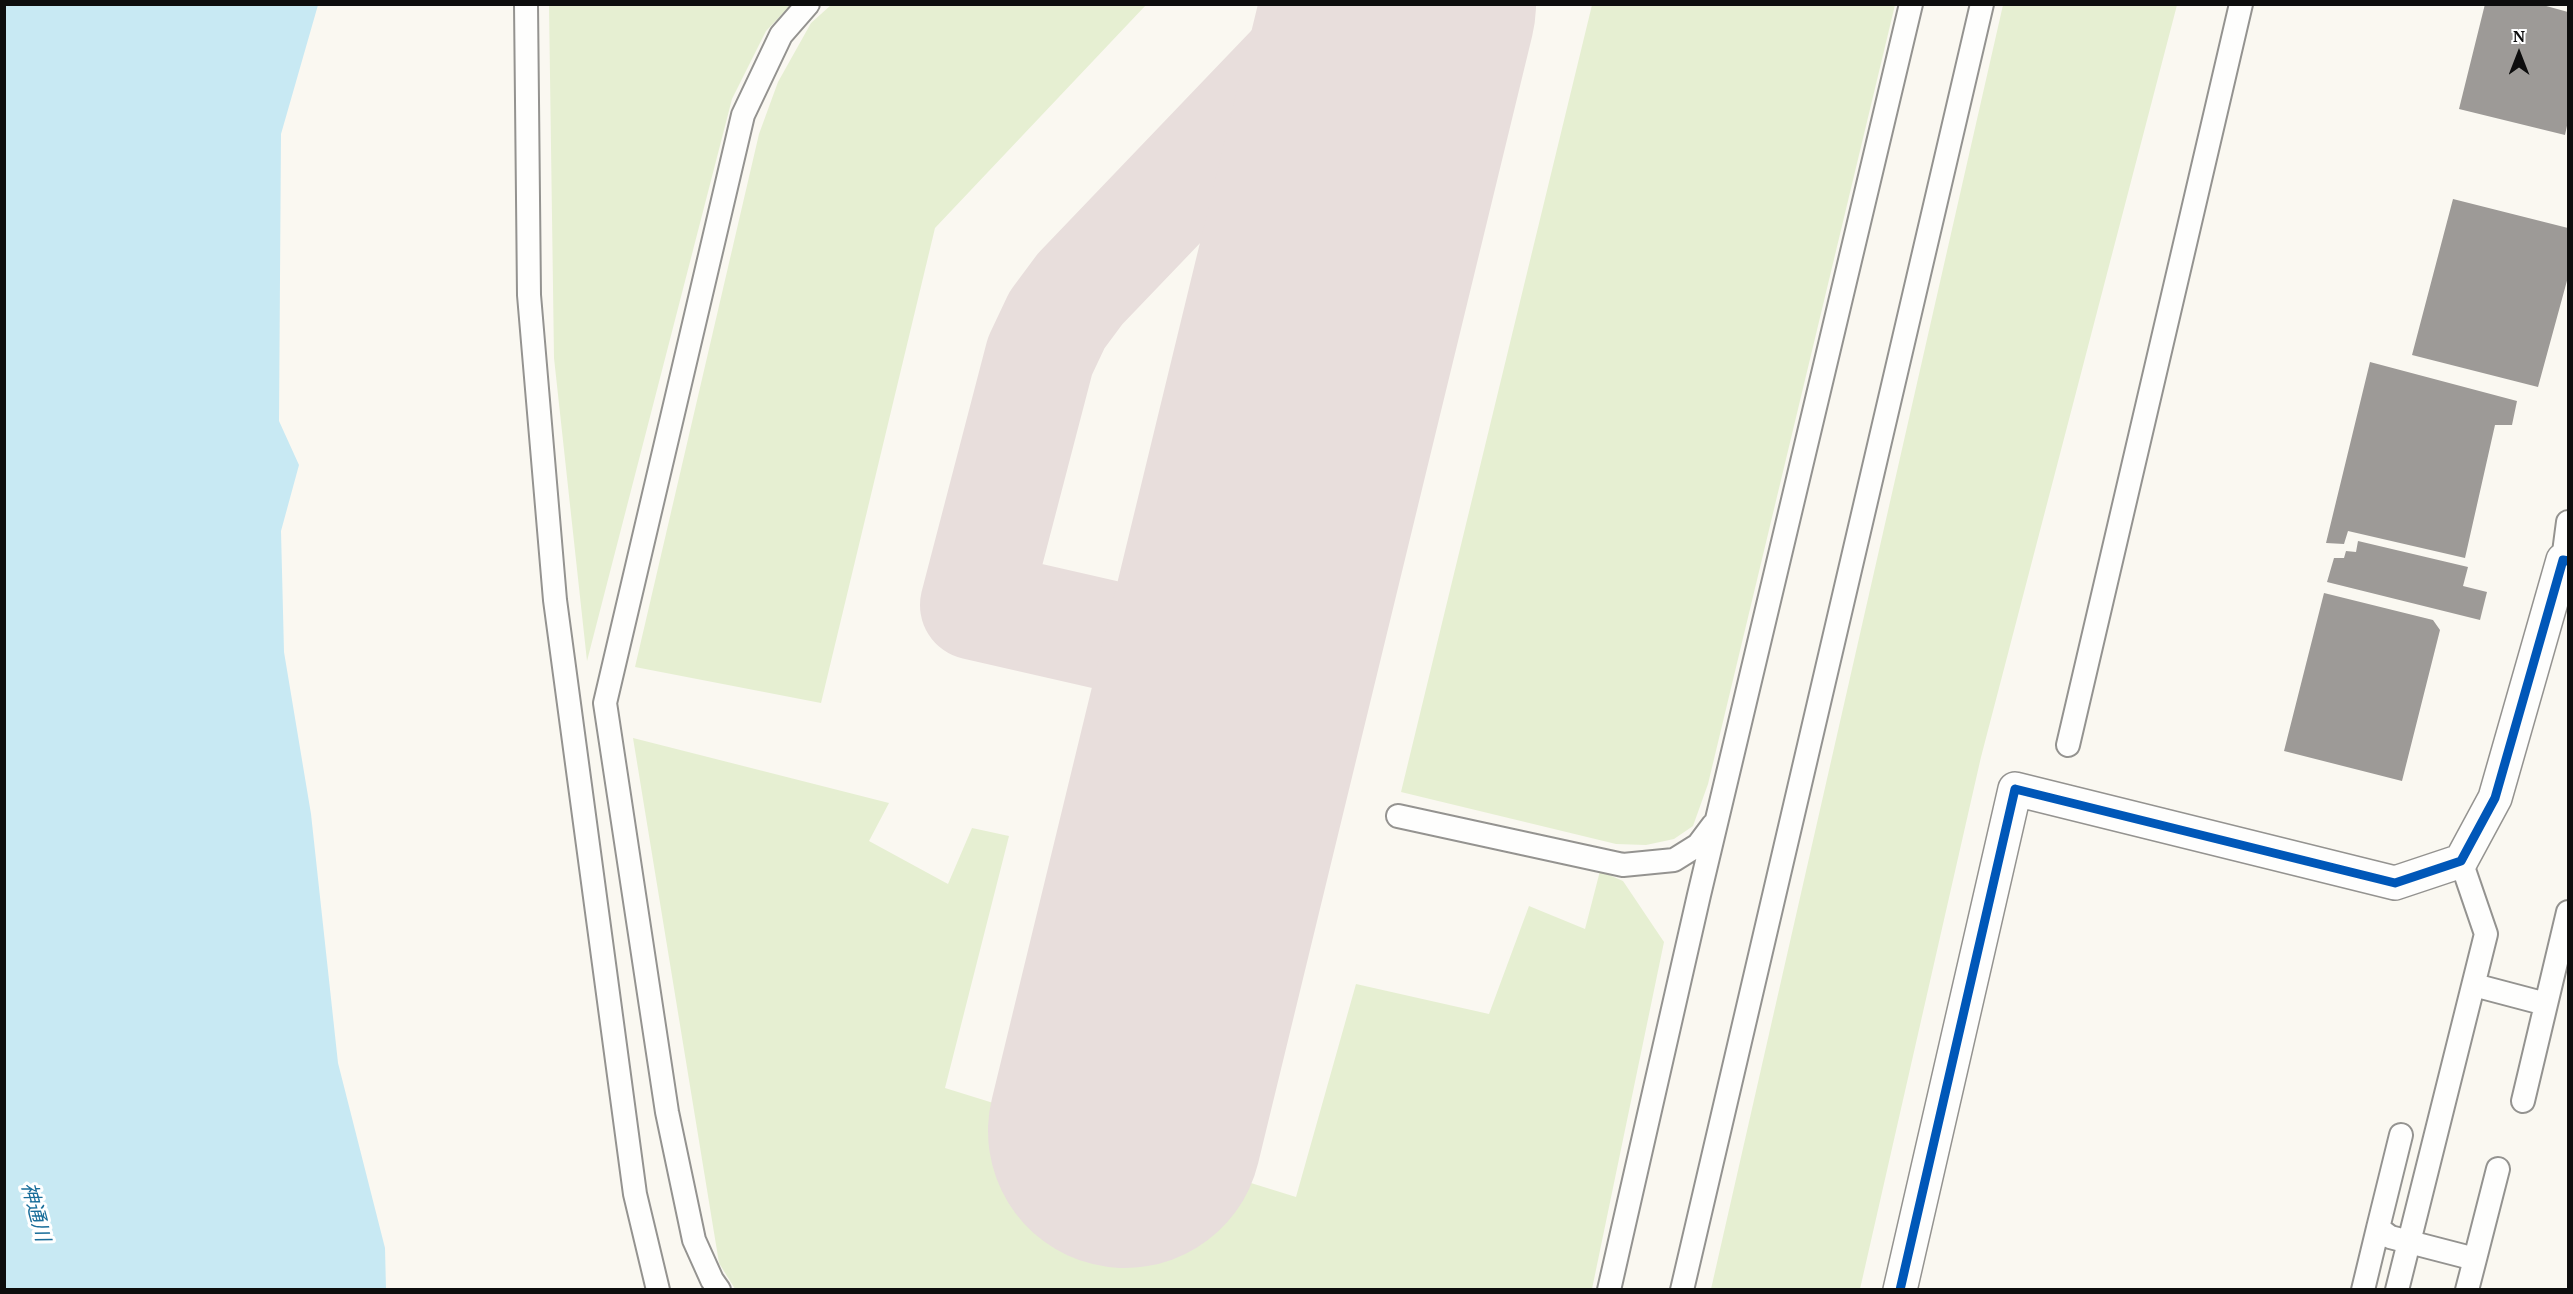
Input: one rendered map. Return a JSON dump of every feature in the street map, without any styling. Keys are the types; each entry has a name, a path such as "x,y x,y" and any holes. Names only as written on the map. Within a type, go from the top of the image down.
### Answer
{"street":[{"path":"1900,1290 2015,789 2395,883 2462,861 2495,798 2566,560"}],"lane":[{"path":"526,4 528,295 555,600 635,1194 658,1290"},
{"path":"719,1290 694,1240 667,1112 605,703 743,115 781,35 808,4"},
{"path":"1609,1290 1717,819 1911,4"},
{"path":"1682,1290 1982,4"},
{"path":"2068,745 2241,4"},
{"path":"2566,560 2568,522"},
{"path":"1398,816 1623,865 1674,860 1698,845 1717,819"},
{"path":"2397,1290 2409,1242 2449,1042 2474,985 2486,934 2462,861"},
{"path":"2523,1101 2568,912"},
{"path":"2474,985 2546,1004"},
{"path":"2363,1290 2401,1135"},
{"path":"2467,1290 2498,1169"},
{"path":"2378,1228 2390,1237 2475,1259"}],"green space":[{"path":"549,5 791,5 766,31 732,99 587,661 554,358"},
{"path":"831,5 1146,5 935,228 821,703 635,667 759,134 778,82 811,23"},
{"path":"1592,5 1895,5 1708,784 1693,826 1674,839 1646,845 1616,844 1401,792"},
{"path":"2003,5 2177,5 1981,757 1860,1289 1711,1289"},
{"path":"633,738 889,803 869,841 948,884 972,828 1009,836 945,1088 1296,1197 1356,984 1489,1014 1529,906 1585,929 1600,871 1623,881 1664,942 1592,1289 735,1289 719,1263"}],"water":[{"name":"神通川","path":"5,4 318,5 281,134 279,421 299,465 281,531 284,652 311,814 338,1063 385,1248 386,1289 5,1289"}],"building":[{"path":"2485,4 2539,4 2568,12 2568,121 2565,135 2459,109"},
{"path":"2453,199 2568,228 2568,277 2538,387 2412,355"},
{"path":"2370,362 2517,401 2512,425 2495,425 2465,558 2348,531 2344,544 2326,543"},
{"path":"2358,541 2468,567 2463,586 2487,592 2480,620 2327,582 2334,558 2344,558 2346,551 2356,552"},
{"path":"2324,593 2433,620 2440,630 2402,781 2284,751"}],"taxiway":[{"path":"1238,665 975,605 1040,356 1057,320 1080,289 1353,4"}],"runway":[{"path":"1125,1131 1399,4"}],"cycle path":[{"path":"1900,1290 2015,789 2395,883 2461,861 2495,798 2563,560 2568,561"}]}
